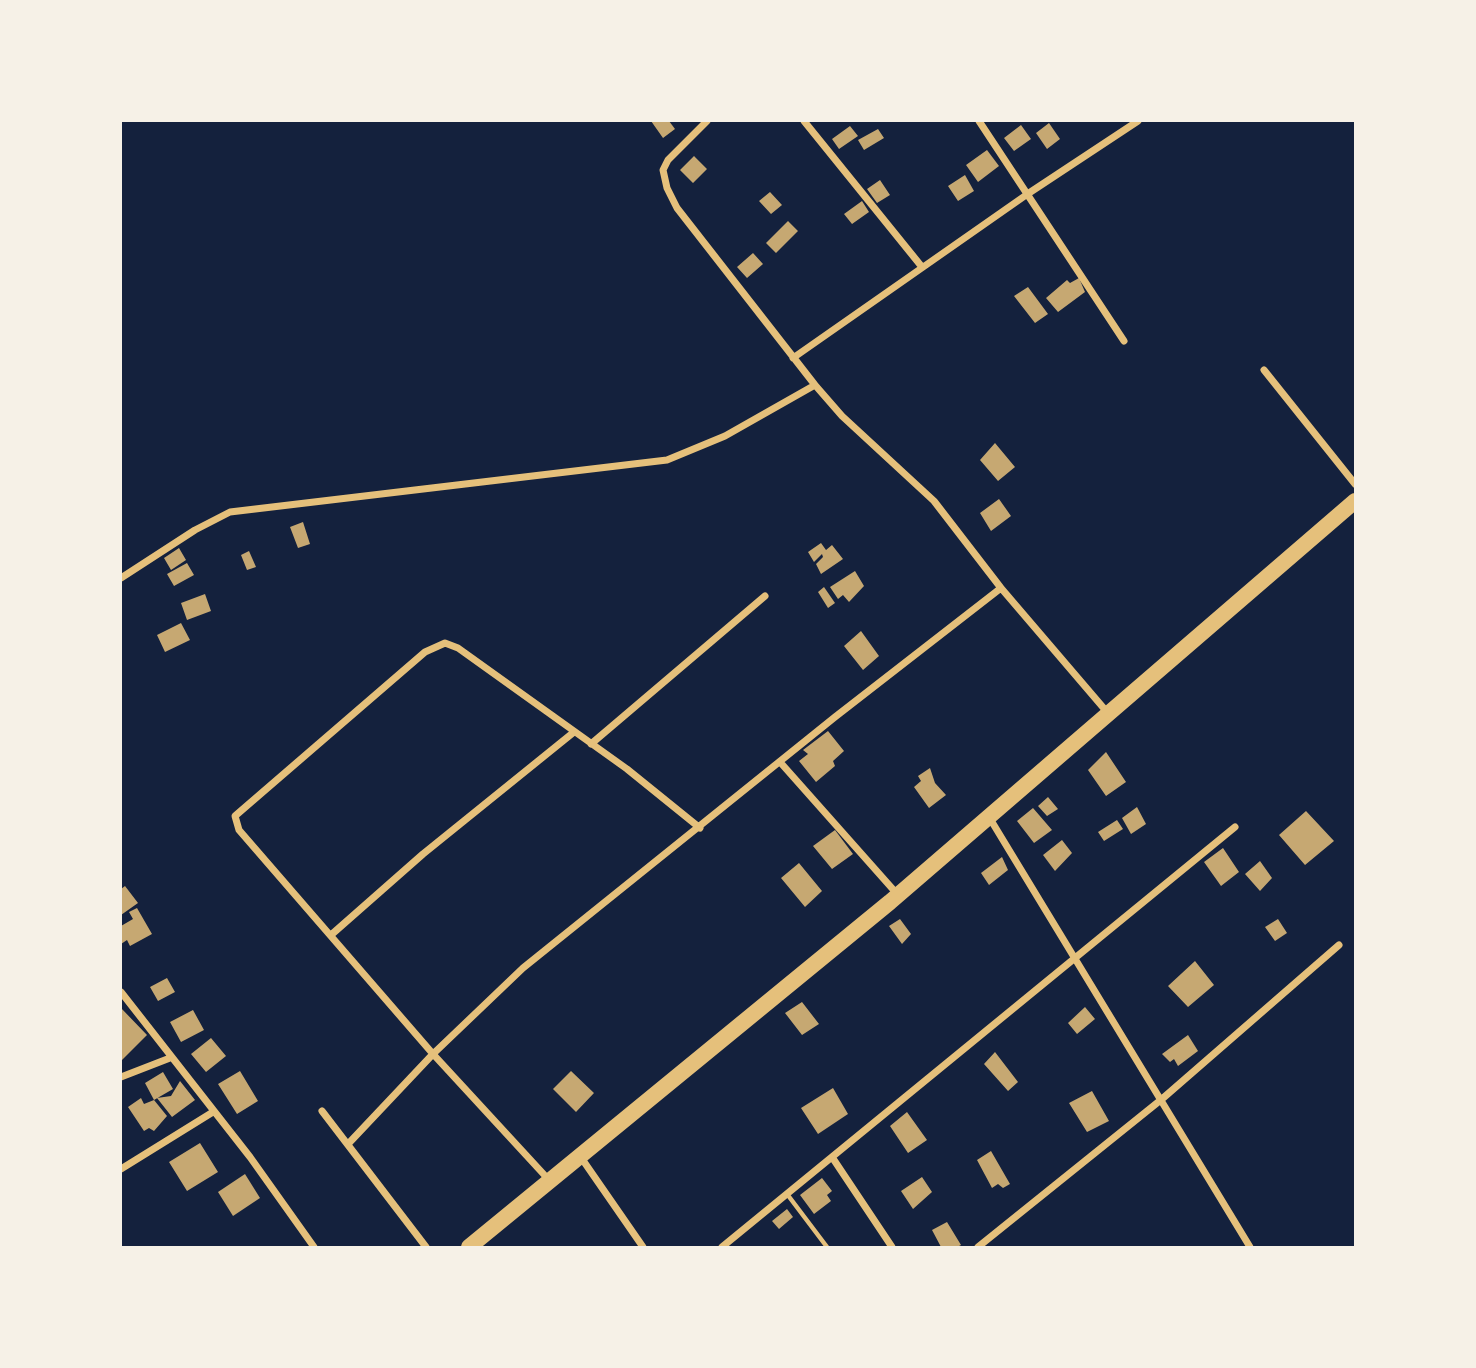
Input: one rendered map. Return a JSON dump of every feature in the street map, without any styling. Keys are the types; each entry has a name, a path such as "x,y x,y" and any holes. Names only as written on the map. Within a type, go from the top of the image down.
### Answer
{"highway":[{"path":"469,1247 898,895 1107,712 1355,501"}],"street":[{"path":"707,121 668,160 663,170 667,188 677,208 815,385 855,429 921,488 1107,712"},
{"path":"804,121 922,267"},
{"path":"979,121 1029,193 1124,341"},
{"path":"793,358 1029,193 1138,121"},
{"path":"1264,370 1355,484"},
{"path":"121,578 195,530 230,512 667,460 725,436 815,385"},
{"path":"349,1143 433,1054 523,968 1002,588"},
{"path":"590,744 765,596"},
{"path":"550,1180 433,1054 239,830 235,816 425,652 445,643 458,648 574,732 700,828"},
{"path":"331,935 423,853 574,732"},
{"path":"780,762 898,895"},
{"path":"988,816 1248,1244 1238,1247"},
{"path":"722,1247 1235,827"},
{"path":"978,1247 1162,1099 1339,945"},
{"path":"121,992 314,1247"},
{"path":"121,1077 170,1058"},
{"path":"322,1111 426,1247"},
{"path":"121,1169 213,1112"},
{"path":"579,1156 643,1247"},
{"path":"832,1157 892,1247"}],"lane":[{"path":"787,1194 827,1247"}],"building":[{"path":"651,121 669,121 675,129 663,138"},
{"path":"1049,123 1060,139 1047,149 1036,133"},
{"path":"1021,125 1031,139 1014,151 1004,138"},
{"path":"850,126 858,136 839,149 832,139"},
{"path":"878,129 884,138 864,150 858,140"},
{"path":"987,150 999,166 978,182 966,165"},
{"path":"694,156 707,169 693,183 680,170"},
{"path":"965,175 974,191 958,201 948,186"},
{"path":"880,180 890,195 877,203 867,189"},
{"path":"770,192 782,205 771,214 759,201"},
{"path":"862,201 869,212 852,224 844,214"},
{"path":"788,221 798,231 776,253 766,243"},
{"path":"753,253 763,264 747,278 737,267"},
{"path":"1079,278 1085,292 1058,312 1046,298 1067,280 1070,283"},
{"path":"1028,287 1048,314 1035,323 1014,296"},
{"path":"995,443 1015,467 998,481 980,460"},
{"path":"999,499 1011,516 991,531 980,513"},
{"path":"303,522 310,544 298,548 290,527"},
{"path":"821,543 826,550 832,545 843,559 821,574 816,564 823,557 822,554 814,562 808,552"},
{"path":"179,548 186,560 171,570 164,558"},
{"path":"249,551 256,567 247,570 241,555"},
{"path":"187,563 194,575 174,586 167,574"},
{"path":"855,571 864,586 849,602 843,595 838,599 830,587"},
{"path":"824,587 835,603 828,608 818,592"},
{"path":"205,594 211,611 187,620 181,603"},
{"path":"181,623 190,640 165,652 157,635"},
{"path":"861,631 879,656 863,670 844,646"},
{"path":"828,731 844,751 833,761 835,766 816,782 799,761 808,754 803,750"},
{"path":"1106,752 1126,782 1106,796 1088,770"},
{"path":"930,768 935,783 946,795 929,808 914,787 921,781 918,776"},
{"path":"1048,797 1058,809 1047,816 1038,806"},
{"path":"1137,807 1146,824 1131,834 1122,818"},
{"path":"1033,808 1052,830 1034,843 1017,821"},
{"path":"1306,811 1334,841 1305,865 1279,835"},
{"path":"1117,820 1123,829 1104,841 1098,832"},
{"path":"835,830 853,854 832,869 813,846"},
{"path":"1062,840 1072,853 1055,871 1043,855"},
{"path":"1223,848 1239,872 1221,886 1204,862"},
{"path":"1002,857 1008,870 989,885 981,873"},
{"path":"1260,861 1272,878 1260,891 1245,874"},
{"path":"799,863 822,891 805,907 781,878"},
{"path":"125,886 138,903 121,915 121,889"},
{"path":"137,908 152,934 130,946 127,940 121,944 121,926 133,919 129,912"},
{"path":"900,919 911,934 902,944 889,926"},
{"path":"1278,919 1287,933 1275,941 1265,927"},
{"path":"1195,961 1214,985 1188,1007 1168,986"},
{"path":"167,978 175,992 158,1001 150,987"},
{"path":"802,1002 819,1024 802,1035 785,1013"},
{"path":"1085,1007 1095,1019 1077,1034 1068,1023"},
{"path":"121,1008 147,1035 121,1061"},
{"path":"193,1010 204,1030 181,1042 170,1022"},
{"path":"1188,1035 1198,1051 1178,1066 1174,1059 1170,1062 1162,1054"},
{"path":"211,1038 226,1056 206,1072 191,1054"},
{"path":"995,1052 1018,1082 1008,1091 984,1064"},
{"path":"240,1071 258,1101 237,1114 218,1084"},
{"path":"571,1071 594,1093 576,1112 553,1089"},
{"path":"163,1072 173,1089 154,1100 145,1083"},
{"path":"180,1081 195,1100 172,1117 157,1098 171,1096"},
{"path":"833,1088 848,1114 818,1134 801,1108"},
{"path":"1092,1091 1109,1121 1087,1132 1069,1103"},
{"path":"141,1098 144,1104 154,1100 167,1116 154,1131 149,1128 144,1131 128,1107"},
{"path":"907,1112 927,1140 908,1153 890,1126"},
{"path":"200,1143 218,1172 187,1191 169,1162"},
{"path":"991,1151 1010,1184 1003,1188 998,1184 992,1188 977,1160"},
{"path":"245,1174 260,1198 233,1216 218,1192"},
{"path":"922,1177 932,1192 913,1209 901,1191"},
{"path":"822,1178 832,1191 827,1195 831,1201 814,1214 800,1195"},
{"path":"787,1209 793,1217 779,1229 772,1221"},
{"path":"947,1222 961,1245 957,1247 941,1247 932,1230"}]}
